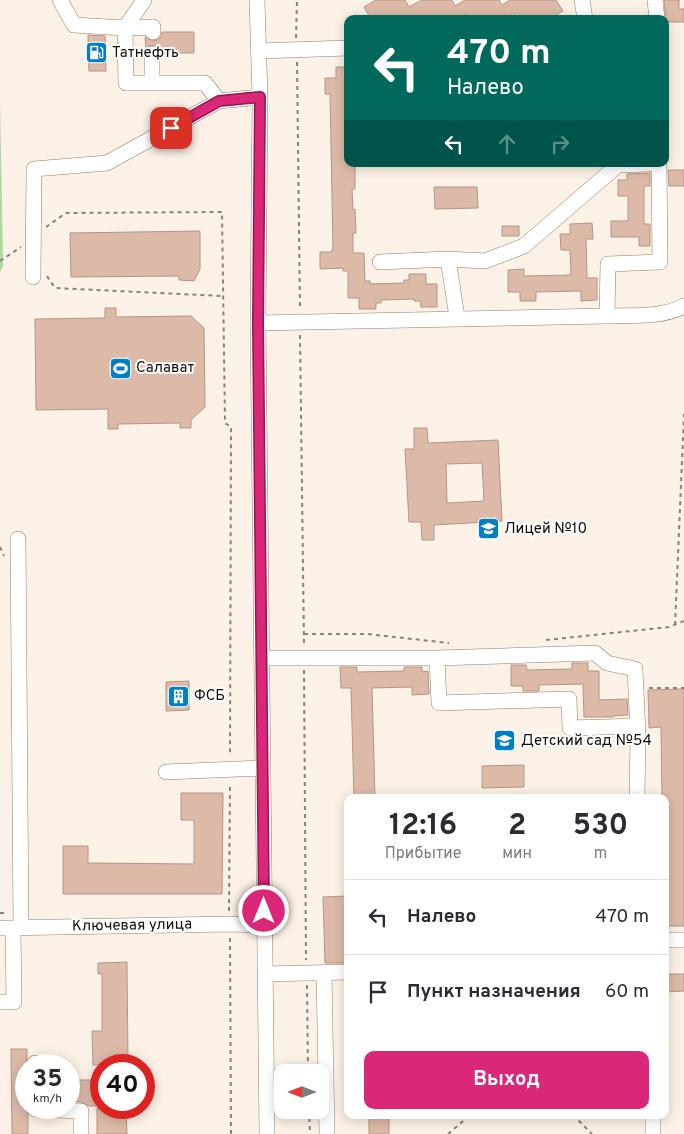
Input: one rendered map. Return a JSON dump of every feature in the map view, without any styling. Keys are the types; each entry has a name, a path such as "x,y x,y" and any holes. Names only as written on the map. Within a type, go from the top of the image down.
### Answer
{"street":[{"path":"60,0 74,25 125,28 153,27 153,32"},
{"path":"144,0 125,28 126,82 205,83 219,101"},
{"path":"257,0 260,97 258,323 267,1134"},
{"path":"582,0 584,15"},
{"path":"655,0 657,15"},
{"path":"259,50 344,48"},
{"path":"152,54 152,82"},
{"path":"33,277 34,169 107,163 219,101 260,97"},
{"path":"380,262 448,259 485,261 524,246 616,167"},
{"path":"607,316 608,264 660,262 659,167"},
{"path":"448,259 457,317"},
{"path":"258,323 457,317 653,315 669,312 684,306"},
{"path":"0,1002 14,1002 11,928 18,539"},
{"path":"263,658 437,658 596,653 607,662 635,669 638,726 637,794"},
{"path":"437,658 438,703 569,699 570,728 638,726"},
{"path":"166,772 263,768"},
{"name":"Ключевая улица","path":"11,928 264,925"},
{"path":"669,940 684,940"},
{"path":"265,974 344,972"},
{"path":"324,973 327,1134"},
{"path":"80,1110 81,1134"},
{"path":"653,1119 653,1134"}],"path":[{"path":"297,0 308,1064"},
{"path":"0,261 66,213 222,212 225,423 231,427"},
{"path":"33,255 55,288 222,296"},
{"path":"675,625 684,414"},
{"path":"540,641 669,627 684,621"},
{"path":"303,634 367,634 452,644"},
{"path":"636,688 684,688"},
{"path":"309,1119 310,1134"},
{"path":"448,1134 465,1119"},
{"path":"577,1119 592,1134"}],"green space":[{"path":"0,101 3,266 0,272"}],"building":[{"path":"376,0 405,0 409,7 422,0 452,0 455,6 465,0 499,0 502,5 510,0 556,0 563,11 556,15 514,15 513,13 510,15 369,15 364,7"},
{"path":"664,0 679,0 679,9 684,9 684,22 669,22 669,15 665,15"},
{"path":"162,32 194,32 194,53 161,53 156,46 152,45 146,48 145,37 153,41 157,40 161,37"},
{"path":"88,35 105,36 106,71 89,71"},
{"path":"336,67 344,67 344,167 355,167 355,189 352,189 356,233 353,233 353,253 364,253 365,281 370,281 370,284 404,283 404,280 409,280 409,274 426,274 426,284 437,284 437,307 421,307 420,301 414,301 414,299 381,300 381,303 376,303 376,309 359,309 359,298 348,298 348,271 343,271 343,268 320,269 320,252 332,252 333,249 330,94 325,94 325,78 336,78"},
{"path":"668,170 684,170 684,186 669,186"},
{"path":"650,173 650,186 644,186 644,224 650,224 650,246 639,246 639,237 611,237 611,221 628,221 628,196 618,196 618,180 627,180 627,174"},
{"path":"434,187 477,187 478,208 435,209"},
{"path":"592,223 593,239 586,239 587,278 597,278 597,300 581,301 581,291 536,292 536,301 520,301 520,292 508,292 508,270 524,269 524,276 571,275 570,250 561,250 560,234 570,234 570,224"},
{"path":"502,226 519,226 519,236 502,236"},
{"path":"200,231 200,269 194,281 179,280 179,276 71,277 70,233"},
{"name":"Салават","path":"105,308 116,308 116,317 191,316 204,328 205,407 191,420 191,428 180,428 180,423 118,424 118,429 108,429 108,409 36,410 35,319 105,318"},
{"path":"414,428 427,428 428,443 498,440 502,521 434,525 434,540 422,540 421,522 409,522 405,449 414,449","holes":["482,463 484,501 447,503 446,464"]},
{"path":"572,663 588,663 588,671 599,671 599,700 627,699 628,715 584,717 583,684 539,685 539,691 523,691 523,686 511,686 511,665 526,665 527,670 572,669"},
{"path":"340,667 357,667 357,672 404,671 404,667 422,667 422,672 428,671 429,694 412,695 412,687 372,688 375,794 354,794 351,688 341,688"},
{"name":"ФСБ","path":"189,681 189,710 166,711 166,682"},
{"path":"684,689 684,926 669,926 669,794 662,794 661,727 649,728 648,690"},
{"path":"524,765 524,787 482,788 482,766"},
{"path":"181,793 223,793 222,894 63,894 63,846 88,846 88,863 194,864 194,820 181,820"},
{"path":"344,896 344,963 325,963 323,897"},
{"path":"127,962 128,1054 93,1054 92,1031 102,1031 102,974 98,974 98,963"},
{"path":"669,974 684,974 684,991 669,992"},
{"path":"11,1049 27,1049 27,1054 15,1054 15,1119 28,1119 28,1134 12,1134"},
{"path":"80,1080 90,1080 90,1106 80,1102"},
{"path":"97,1119 126,1119 127,1134 97,1134"},
{"path":"369,1119 389,1119 389,1134 369,1134"}],"place":[{"name":"Татнефть","path":"96,53"},
{"name":"Салават","path":"120,368"},
{"name":"Лицей №10","path":"488,529"},
{"name":"ФСБ","path":"178,696"},
{"name":"Детский сад №54","path":"505,741"}],"route":[{"path":"171,128 219,101 260,97 258,323 263,658 264,911"}]}
